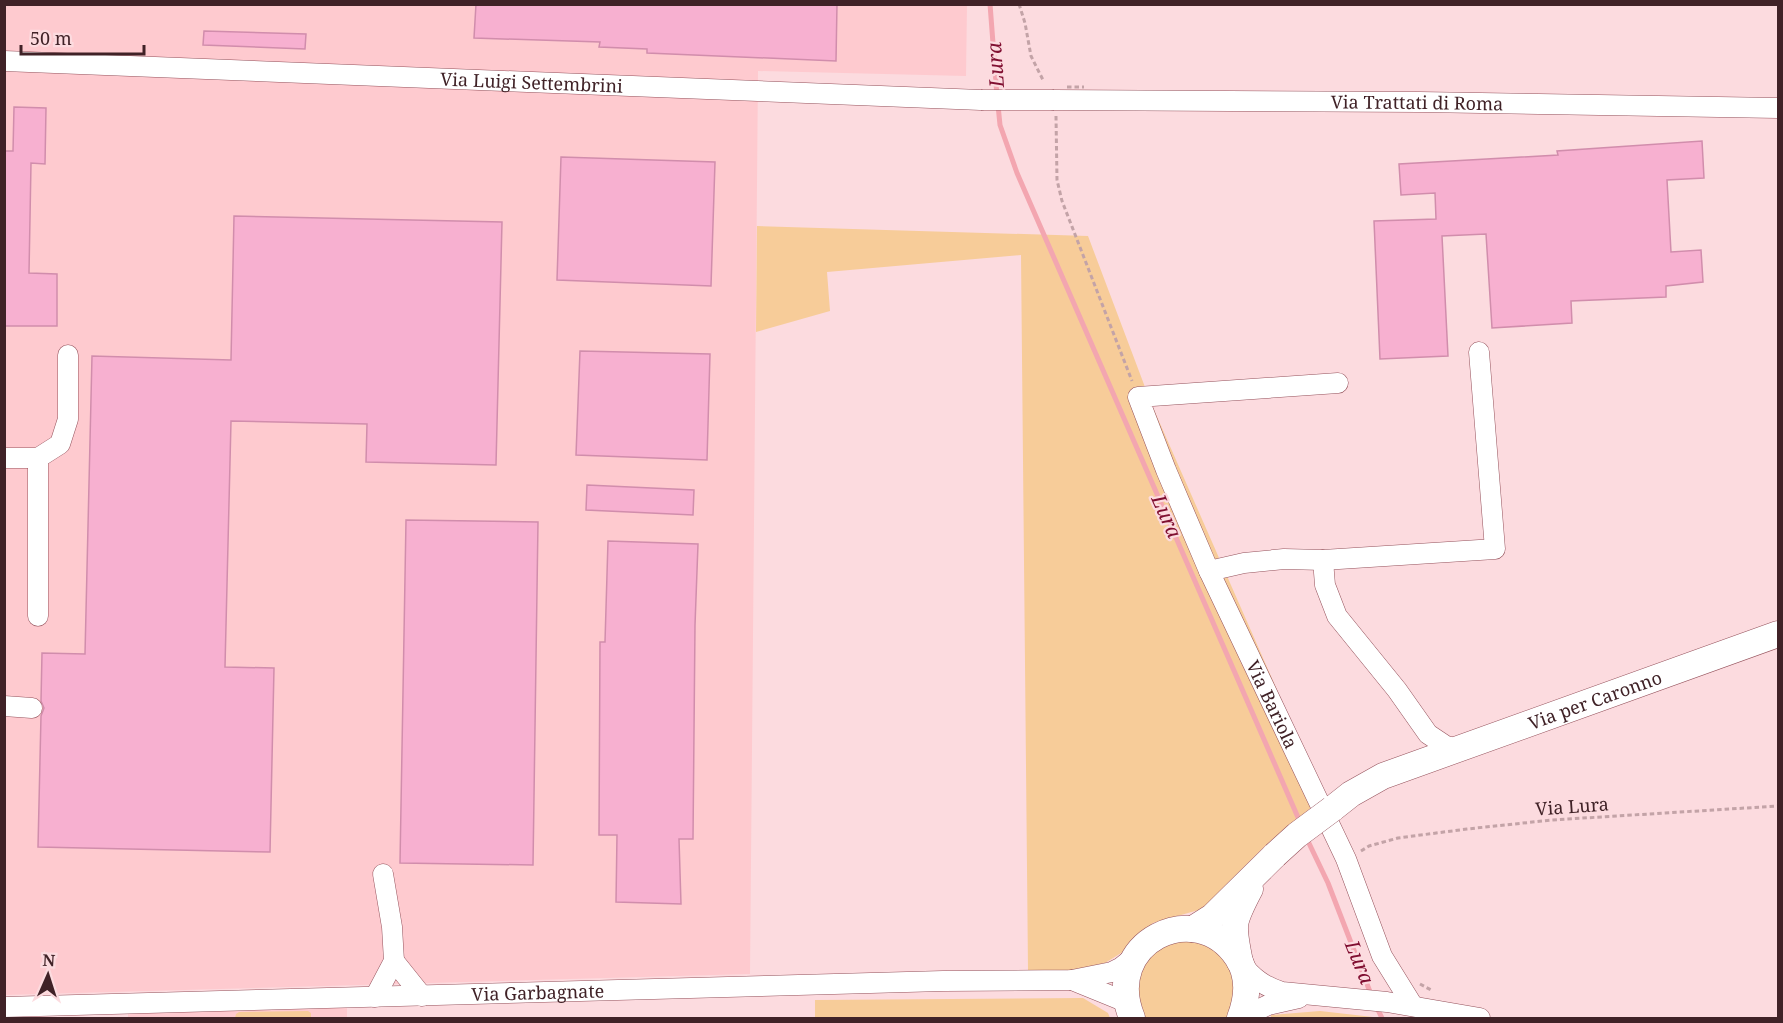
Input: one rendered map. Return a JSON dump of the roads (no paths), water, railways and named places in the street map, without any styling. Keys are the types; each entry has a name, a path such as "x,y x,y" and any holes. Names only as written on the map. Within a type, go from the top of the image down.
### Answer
{"main road":[{"name":"Via per Caronno","path":"1267,864 1297,835 1351,794 1383,776 1779,634"},
{"path":"1193,929 1212,917 1267,864"},
{"path":"1240,962 1234,930 1237,914 1267,864"},
{"path":"1129,1010 1125,987 1134,957 1145,944 1160,934 1193,929 1221,940 1240,962 1246,976 1247,991 1240,1018"}],"street":[{"name":"Via Luigi Settembrini","path":"6,62 981,100 1054,100"},
{"name":"Via Trattati di Roma","path":"1054,100 1408,102 1779,108"},
{"path":"1209,571 1244,563 1284,559 1323,560 1495,549 1479,352"},
{"path":"4,458 38,458 60,444 68,419 68,356"},
{"name":"Via Bariola","path":"1338,383 1138,397 1209,571 1346,859 1382,956 1413,1006"},
{"path":"38,458 38,616"},
{"path":"1323,560 1325,585 1337,616 1397,690 1428,734 1436,741 1458,749"},
{"path":"4,706 33,708"},
{"path":"1411,766 1418,734 1417,719"},
{"path":"375,997 394,961 392,927 383,874"},
{"name":"Via Garbagnate","path":"4,1007 943,981 1072,980 1112,972 1134,957"},
{"path":"394,961 422,996"},
{"path":"1240,962 1252,977 1267,987 1282,992 1387,1002 1480,1018"},
{"name":"Via Garbagnate","path":"1072,980 1129,1010"},
{"path":"1240,1018 1268,1005 1311,995"}],"waterway":[{"name":"Lura","path":"990,4 997,96"},
{"name":"Lura","path":"998,105 1000,125 1017,173 1300,822"},
{"name":"Lura","path":"1306,837 1328,883 1372,997"},
{"name":"Lura","path":"1376,1006 1382,1018"}]}
